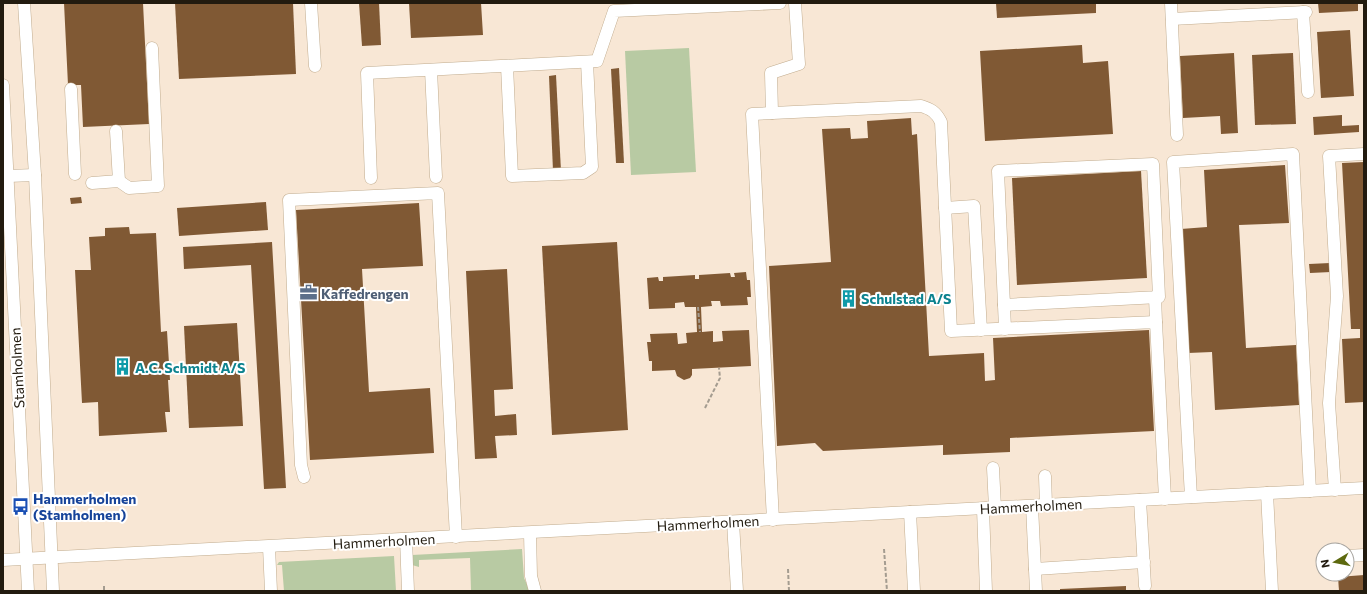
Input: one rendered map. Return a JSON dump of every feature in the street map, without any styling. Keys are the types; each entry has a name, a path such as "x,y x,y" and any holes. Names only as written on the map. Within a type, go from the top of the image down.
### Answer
{"street":[{"name":"Stamholmen","path":"24,3 35,175 53,591"},
{"path":"311,3 315,66"},
{"path":"371,178 367,73 597,62 614,11 653,6 780,3"},
{"path":"772,113 771,73 799,64 795,3"},
{"path":"1171,3 1177,135"},
{"path":"1172,20 1304,12 1308,92"},
{"path":"92,183 118,181 129,188 158,186 152,48"},
{"path":"507,66 512,176 531,176 583,173 592,168 587,62"},
{"path":"431,70 436,177"},
{"name":"Stamholmen","path":"3,84 28,591"},
{"path":"71,89 75,174"},
{"path":"773,520 752,114 921,106 929,108 937,115 941,122 951,331 1156,322"},
{"path":"116,131 118,181"},
{"path":"1191,498 1173,162 1293,154 1310,491"},
{"path":"1334,490 1329,403 1337,296 1329,156 1364,154"},
{"path":"1004,305 1159,297 1153,164 998,171 1005,329"},
{"path":"8,176 35,175"},
{"path":"304,477 302,464 289,200 438,193 456,537"},
{"path":"945,208 974,206 981,330"},
{"path":"1155,298 1165,499"},
{"path":"986,591 989,508 993,468"},
{"path":"1045,476 1046,505"},
{"name":"Hammerholmen","path":"52,558 1364,488"},
{"path":"1267,493 1272,591"},
{"path":"1140,500 1145,586"},
{"path":"1032,506 1036,591"},
{"path":"910,512 914,591"},
{"path":"733,522 737,591"},
{"path":"530,533 531,576 535,591"},
{"path":"406,540 408,591"},
{"path":"269,547 271,591"},
{"path":"3,560 52,558"},
{"path":"1035,569 1144,562"}],"path":[{"path":"698,307 700,332"},
{"path":"705,408 720,378 719,368"},
{"path":"884,549 887,591"},
{"path":"788,568 789,591"},
{"path":"104,586 104,591"}],"shaded area":[{"path":"3,3 1364,3 1364,591 3,591"}],"green space":[{"path":"689,48 696,172 631,175 625,51"},
{"path":"522,549 524,578 530,591 471,591 470,558 419,560 419,567 412,565 412,555"},
{"path":"394,556 396,591 284,591 282,565 277,565 279,562"}],"building":[{"path":"64,3 143,3 149,124 83,127 81,85 68,85"},
{"path":"175,3 293,3 296,74 179,79"},
{"path":"359,3 379,3 381,45 362,46"},
{"path":"409,3 481,3 483,35 411,38"},
{"path":"996,3 1096,3 1096,13 997,18"},
{"path":"1318,3 1358,3 1358,11 1319,13"},
{"path":"1350,30 1354,96 1321,98 1317,32"},
{"path":"1082,45 1083,63 1108,61 1113,134 985,141 980,51"},
{"path":"1234,53 1238,133 1221,134 1220,116 1183,118 1180,56"},
{"path":"1293,53 1296,124 1255,125 1252,55"},
{"path":"619,68 624,163 616,163 611,69"},
{"path":"556,75 561,171 553,171 549,76"},
{"path":"1342,115 1342,126 1359,125 1359,132 1314,135 1313,117"},
{"name":"Schulstad A/S","path":"911,118 912,135 917,134 929,356 984,353 985,381 995,380 993,338 1149,330 1154,431 1010,438 1010,452 943,455 943,445 823,451 815,443 777,446 769,266 831,262 822,129 850,128 851,139 868,138 867,121"},
{"path":"1364,162 1364,402 1345,403 1342,339 1360,338 1360,329 1351,329 1342,163"},
{"path":"1285,165 1289,223 1239,225 1246,348 1296,345 1299,405 1215,410 1212,352 1188,353 1181,229 1207,227 1204,170"},
{"path":"1141,171 1147,278 1017,285 1012,178"},
{"path":"81,197 82,203 71,204 70,198"},
{"path":"266,202 268,230 179,236 177,208"},
{"path":"419,203 423,266 362,269 369,392 430,388 434,453 310,460 296,210"},
{"name":"A.C. Schmidt A/S","path":"129,227 130,234 156,233 161,332 167,331 170,412 165,412 167,432 99,436 98,402 82,403 75,270 91,270 89,237 105,236 105,228"},
{"path":"272,242 286,488 264,489 251,265 184,269 183,247"},
{"path":"617,242 628,430 552,435 542,246"},
{"path":"1330,263 1331,272 1310,273 1309,264"},
{"path":"507,269 513,389 494,390 495,416 516,414 517,435 495,436 497,458 475,459 466,271"},
{"path":"746,272 747,280 750,280 751,297 747,297 748,305 721,306 720,301 711,301 712,306 701,307 702,332 713,331 713,342 723,341 722,331 749,330 751,366 692,369 692,375 690,378 684,380 677,376 675,370 652,371 652,361 649,361 647,342 651,342 650,334 677,333 678,344 687,343 686,333 697,332 696,307 685,307 684,302 675,303 675,308 649,309 647,278 658,277 659,281 663,281 663,277 695,275 695,279 699,279 699,275 730,273 731,277 735,277 734,273"},
{"path":"237,323 243,426 189,428 184,326"},
{"path":"1364,575 1364,591 1339,591 1338,582 1355,582 1355,576"},
{"path":"1126,586 1126,591 1060,591 1060,589"}],"place":[{"name":"Kaffedrengen","path":"308,293"},
{"name":"Schulstad A/S","path":"848,298"},
{"name":"A.C. Schmidt A/S","path":"122,367"},
{"name":"Hammerholmen (Stamholmen)","path":"20,506"}]}
